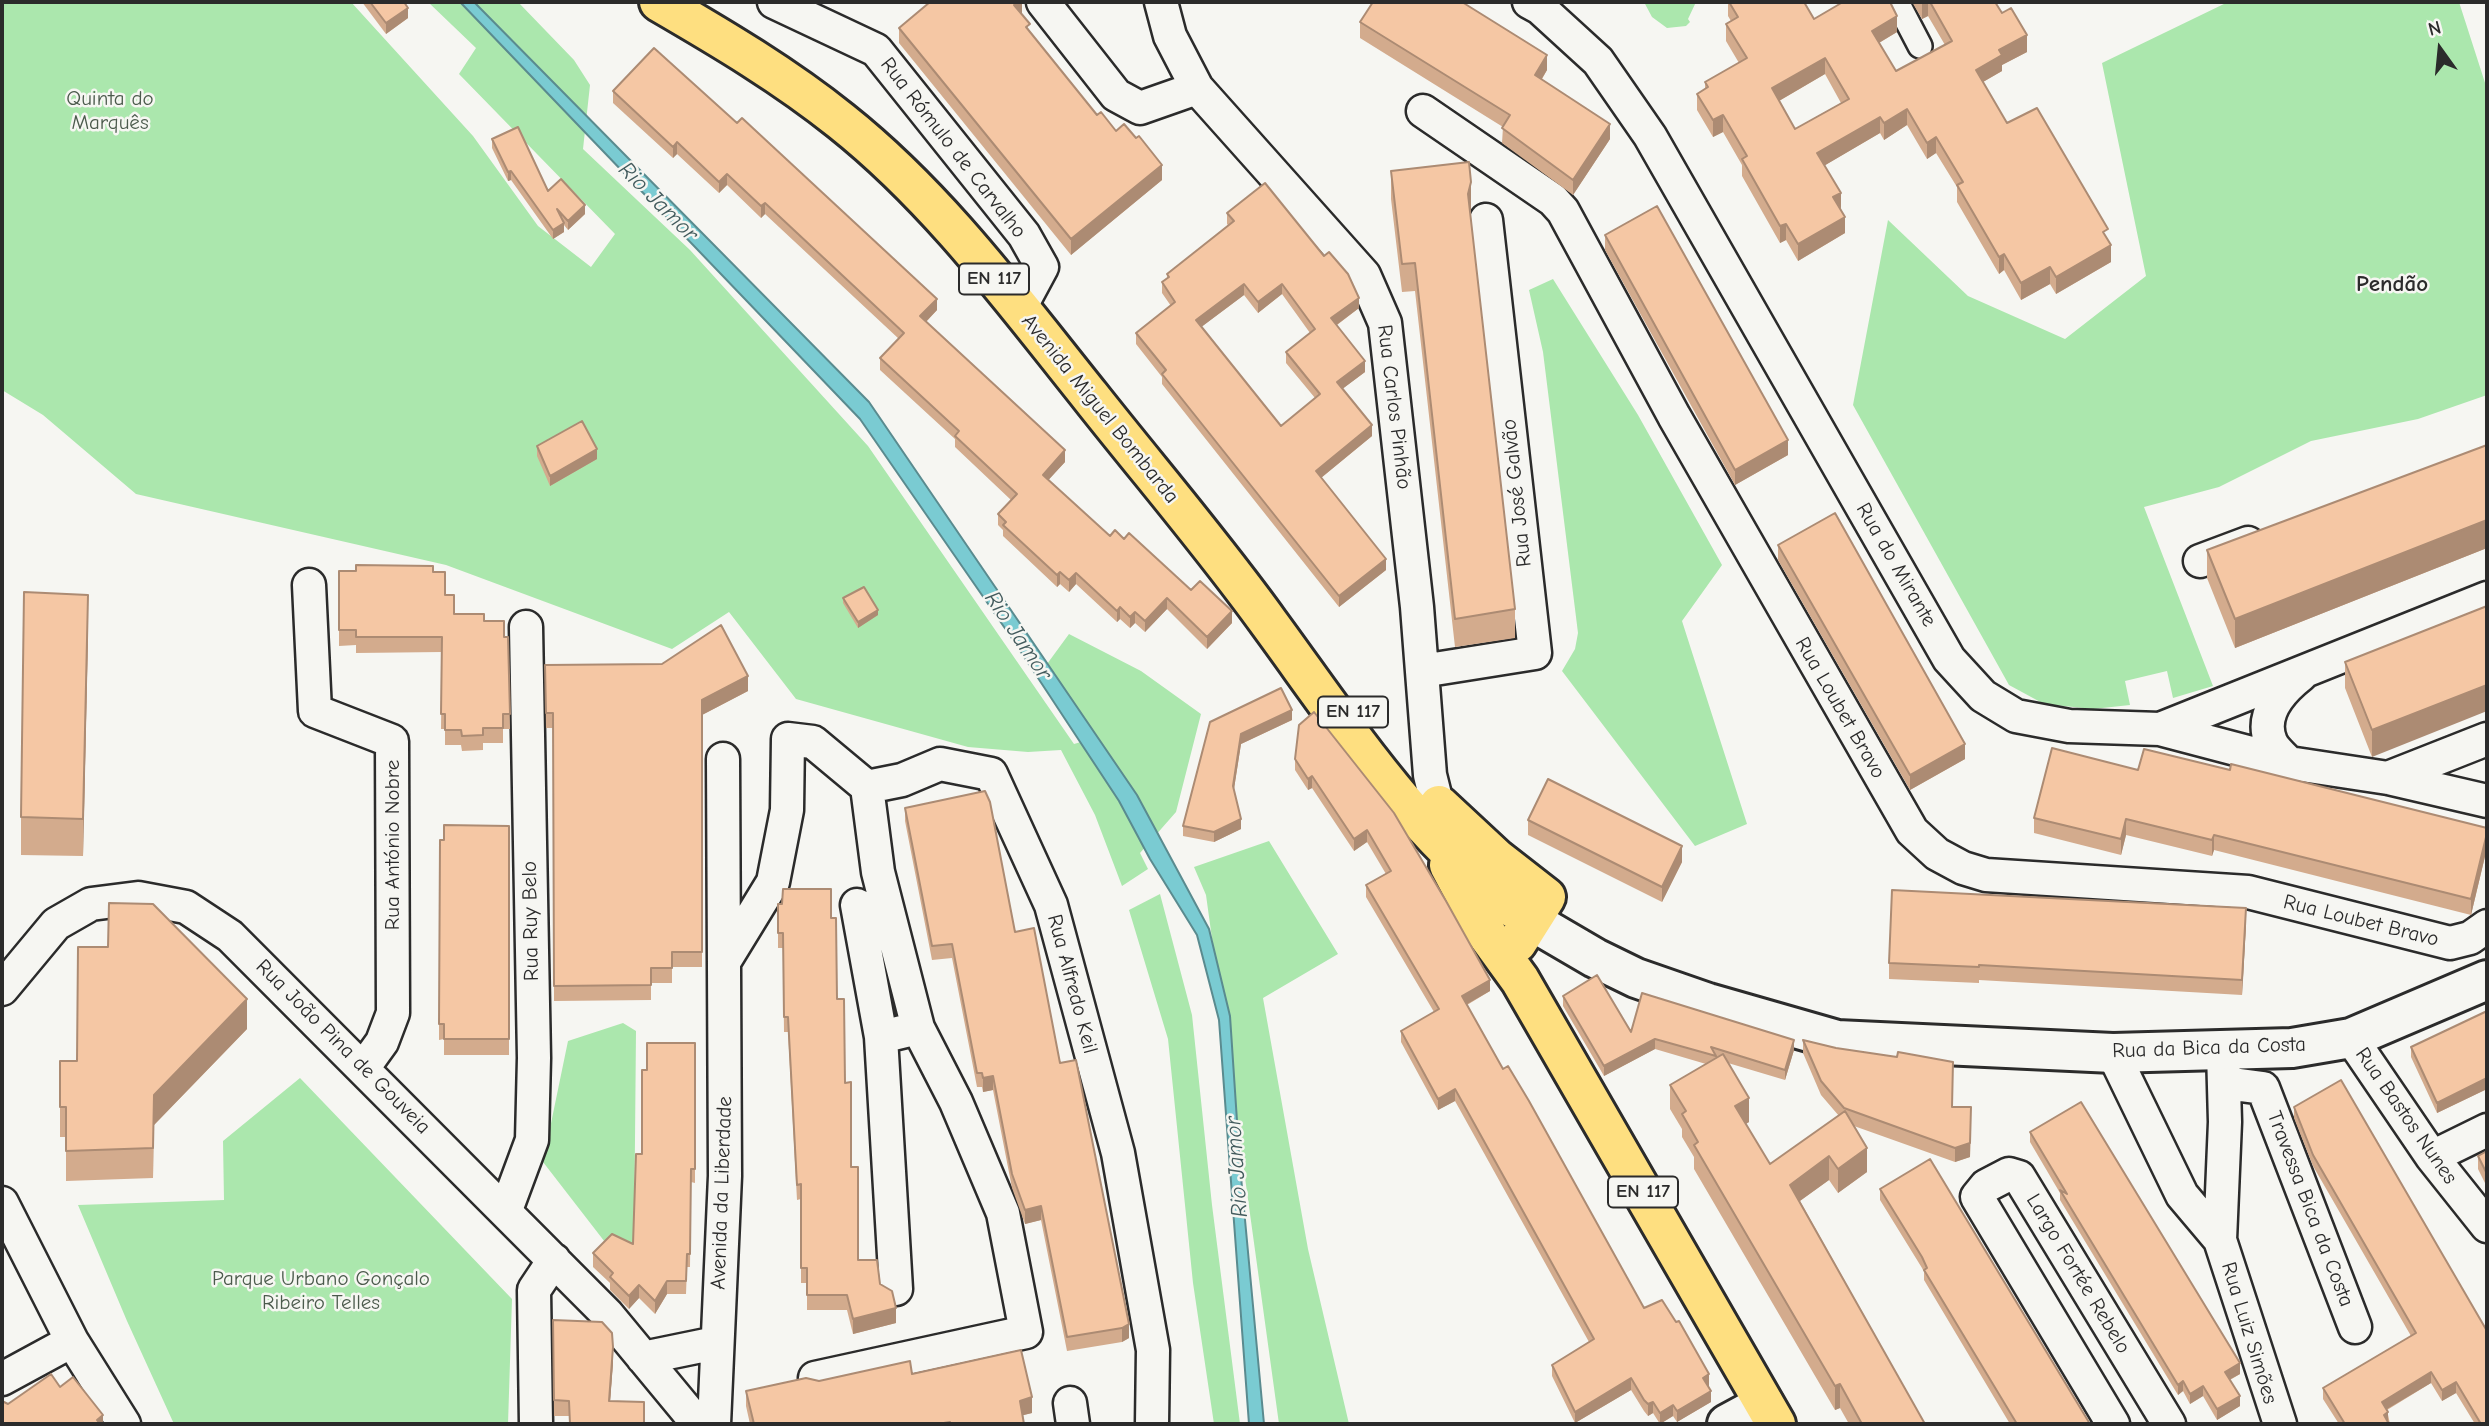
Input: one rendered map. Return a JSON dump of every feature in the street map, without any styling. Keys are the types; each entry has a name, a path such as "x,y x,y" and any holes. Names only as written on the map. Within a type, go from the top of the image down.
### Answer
{"main road":[{"name":"Avenida Miguel Bombarda","path":"659,2 792,85 843,122 927,199 1020,308 1268,621 1326,704 1435,818 1503,901 1538,908 1516,947 1515,959 1520,980"},
{"name":"Avenida Miguel Bombarda","path":"1435,818 1483,929 1520,980 1770,1414"}],"street":[{"name":"Rua Rómulo de Carvalho","path":"774,2 876,50 1024,235 1042,267 1020,308"},
{"path":"1043,2 1116,95 1140,108 1197,88"},
{"name":"Rua Carlos Pinhão","path":"1161,2 1170,36 1197,88 1364,275 1385,323 1435,818"},
{"name":"Rua do Mirante","path":"1529,2 1540,8 1598,61 1650,136 1949,659 1983,696 2016,716 2069,726 2160,729 2289,763 2388,778 2487,801"},
{"path":"1897,2 1920,46"},
{"name":"Rua Loubet Bravo","path":"1423,111 1553,200 1563,211 1674,416 1854,734 1912,831 1937,854 1963,868 1986,875 2248,892 2450,943 2470,938 2487,926"},
{"name":"Rua José Galvão","path":"1422,671 1535,653 1486,220"},
{"path":"2200,561 2278,532"},
{"name":"Rua António Nobre","path":"309,585 315,711 392,741 393,1013 382,1042 364,1067"},
{"path":"2160,729 2487,598"},
{"name":"Rua Ruy Belo","path":"506,1210 532,1140 534,1058 526,627"},
{"path":"2289,763 2270,741 2268,717 2282,690 2312,666"},
{"path":"724,962 773,882 787,810 788,739 813,742 867,787 878,872 918,1028 956,1102 1003,1213 1026,1332 815,1378"},
{"path":"2388,778 2487,739"},
{"name":"Avenida da Liberdade","path":"714,1424 725,1176 723,759"},
{"name":"Rua Alfredo Keil","path":"867,787 902,780 940,764 991,774 1051,905 1118,1153 1153,1350 1152,1424"},
{"name":"Rua João Pina de Gouveia","path":"2,989 56,924 91,904 138,898 186,907 230,936 506,1210 607,1314 698,1424"},
{"path":"857,905 881,1037 896,1289"},
{"name":"Rua da Bica da Costa","path":"1538,908 1605,963 1708,1003 1837,1040 2113,1053 2224,1067 2291,1048 2351,1038 2487,980"},
{"path":"881,1037 918,1028"},
{"name":"Rua Bastos Nunes","path":"2351,1038 2432,1157 2487,1226"},
{"name":"Rua Luiz Simões","path":"2113,1053 2182,1195 2220,1240"},
{"name":"Rua Luiz Simões","path":"2224,1067 2220,1240 2270,1421"},
{"name":"Travessa Bica da Costa","path":"2224,1067 2263,1088 2355,1328"},
{"path":"2432,1157 2487,1130"},
{"name":"Largo Fortée Rebelo","path":"2113,1424 1977,1197 1986,1186 2009,1174 2019,1177 2169,1424"},
{"path":"2182,1195 2209,1201 2221,1193"},
{"path":"2,1203 72,1341 124,1424"},
{"path":"536,1424 534,1290 554,1261"},
{"path":"2,1379 72,1341"},
{"path":"643,1358 716,1343"},
{"path":"1727,1424 1770,1414"}],"green space":[{"name":"Quinta do Marquês","path":"2,2 351,2 473,136 538,226 591,267 615,234 459,74 476,48 428,2 518,2 574,60 590,85 583,149 690,250 868,446 1074,744 1081,742 1039,675 1069,634 1141,671 1201,714 1176,812 1140,853 1148,869 1122,886 1095,815 1061,750 1028,752 968,747 796,699 729,612 672,649 446,565 136,494 43,415 2,390"},
{"path":"1644,2 1696,2 1688,19 1690,22 1686,26 1667,28 1652,17"},
{"path":"2228,2 2459,2 2487,89 2487,395 2418,419 2311,441 2219,487 2144,507 2213,686 2173,698 2167,671 2125,681 2130,705 2093,709 2044,704 2009,685 1853,405 1888,220 1968,296 2065,339 2146,276 2102,63"},
{"path":"1553,279 1638,415 1722,565 1682,621 1747,824 1695,846 1562,671 1575,649 1578,633 1543,352 1529,290"},
{"path":"1269,841 1338,954 1263,998 1308,1249 1349,1424 1279,1424 1206,895 1194,867"},
{"path":"1160,894 1192,1015 1212,1205 1240,1424 1214,1424 1193,1283 1168,1039 1129,910"},
{"path":"623,1023 636,1031 634,1247 608,1246 543,1162 568,1041"},
{"name":"Parque Urbano Gonçalo Ribeiro Telles","path":"300,1078 512,1299 508,1424 174,1424 78,1205 224,1200 223,1141"}],"water":[{"name":"Rio Jamor","path":"460,2 474,2 869,402 1137,795 1209,929 1230,1016 1240,1166 1264,1424 1249,1424 1219,1020 1197,935 1150,859 1119,801 1011,637 860,419"}],"building":[{"path":"370,2 404,2 408,8 386,23"},
{"path":"930,2 1018,2 1014,5 1030,24 1026,27 1097,115 1101,112 1116,131 1124,124 1136,138 1139,136 1162,165 1071,239 899,28"},
{"path":"1373,2 1462,2 1547,55 1535,75 1610,124 1573,180 1502,128 1510,115 1360,22"},
{"path":"1729,2 1804,2 1814,19 1843,2 1890,2 1897,16 1872,31 1896,71 1952,41 1930,2 1995,2 2002,13 2011,8 2027,35 1999,50 2002,55 1976,70 2007,123 2037,108 2108,229 2103,232 2111,245 2056,277 2050,267 2021,283 2004,254 1999,257 1957,185 1963,182 1936,137 1927,143 1907,109 1884,123 1880,117 1817,153 1841,193 1833,197 1845,217 1798,244 1786,224 1780,226 1742,159 1747,156 1723,115 1713,120 1697,94 1708,87 1705,82 1747,58 1726,24 1738,17","holes":["1825,58 1849,99 1795,129 1772,88"]},
{"path":"654,48 737,123 742,118 937,299 920,316 1065,450 1043,475 1110,536 1115,530 1124,539 1129,533 1191,590 1200,581 1232,611 1207,637 1167,598 1145,621 1135,612 1130,617 1120,607 1117,611 1076,573 1069,580 1060,572 1057,575 1003,525 1006,522 998,514 1017,494 955,436 959,431 880,358 904,333 765,203 761,206 727,174 719,182 677,142 673,147 613,91"},
{"path":"518,127 548,191 561,179 585,205 568,221 557,209 564,223 553,230 511,171 508,172 492,139"},
{"path":"1469,162 1471,182 1468,194 1515,609 1455,619 1415,263 1402,264 1391,171"},
{"path":"1265,183 1324,256 1329,252 1348,274 1359,298 1331,318 1365,361 1337,382 1372,425 1316,471 1386,559 1339,596 1162,374 1166,370 1136,333 1175,302 1162,282 1169,277 1167,274 1234,221 1227,213","holes":["1244,284 1258,302 1282,284 1315,329 1286,352 1320,394 1281,426 1196,320"]},
{"path":"1657,206 1788,440 1735,470 1605,235"},
{"path":"582,421 597,449 550,476 537,446"},
{"path":"2487,445 2487,520 2235,619 2207,550"},
{"path":"1835,513 1965,744 1910,775 1778,545"},
{"path":"356,565 433,566 433,572 445,572 445,595 454,595 454,614 484,614 484,621 504,621 504,637 508,637 510,714 503,714 503,728 483,728 483,735 462,736 461,730 445,730 445,714 441,714 442,637 356,637 356,630 339,630 339,571 356,571"},
{"path":"864,587 878,610 858,622 843,598"},
{"path":"24,592 88,595 83,819 21,817"},
{"path":"2487,606 2487,685 2372,730 2345,662"},
{"path":"721,625 748,676 702,700 702,952 672,952 672,968 651,968 651,985 554,986 553,713 546,713 545,665 662,664"},
{"path":"1281,688 1292,710 1241,734 1233,786 1241,819 1214,832 1183,826 1210,722"},
{"path":"1314,712 1394,813 1490,980 1462,996 1503,1069 1508,1066 1529,1101 1644,1308 1662,1300 1676,1322 1679,1321 1709,1374 1703,1378 1711,1391 1677,1411 1673,1405 1660,1413 1653,1402 1648,1404 1644,1400 1631,1378 1575,1412 1552,1365 1594,1339 1455,1089 1438,1099 1401,1031 1439,1009 1366,885 1391,871 1367,830 1354,839 1312,776 1308,779 1295,759 1299,725"},
{"path":"2052,748 2138,770 2144,749 2230,770 2231,764 2487,828 2471,899 2214,835 2212,840 2126,819 2121,839 2034,818"},
{"path":"1548,779 1682,846 1662,887 1528,820"},
{"path":"985,791 990,802 1015,932 1034,928 1060,1063 1076,1060 1129,1324 1122,1328 1067,1337 1041,1206 1025,1210 1012,1174 993,1076 983,1078 982,1073 977,1073 952,944 932,946 905,808"},
{"path":"444,825 509,826 509,1039 444,1039 444,1024 439,1024 440,840 444,840"},
{"path":"783,889 831,889 831,918 836,918 837,999 844,999 845,1083 851,1082 851,1167 858,1167 858,1260 877,1260 880,1284 892,1291 896,1308 853,1319 847,1295 807,1295 807,1268 801,1268 801,1184 797,1185 788,1017 784,1017 783,933 778,933 778,904 782,904"},
{"path":"1892,890 2246,908 2242,980 1979,965 1889,963"},
{"path":"109,903 153,904 247,999 154,1095 153,1148 66,1151 66,1107 60,1107 60,1061 77,1061 78,947 108,947"},
{"path":"1597,975 1631,1032 1642,993 1794,1040 1785,1070 1711,1047 1716,1056 1655,1039 1604,1066 1563,996"},
{"path":"2487,1011 2487,1078 2437,1103 2411,1047"},
{"path":"1803,1040 1897,1057 1898,1052 1953,1062 1952,1107 1971,1107 1970,1143 1955,1148 1844,1108 1821,1081"},
{"path":"647,1043 695,1043 695,1169 691,1169 690,1254 687,1254 686,1281 667,1281 655,1301 639,1285 629,1296 610,1277 613,1273 593,1253 612,1234 633,1244 636,1154 642,1154 642,1070 647,1070"},
{"path":"1723,1054 1749,1098 1735,1106 1770,1164 1845,1111 1867,1148 1838,1169 1829,1156 1790,1185 1925,1424 1862,1424 1840,1384 1835,1386 1694,1145 1698,1142 1682,1114 1686,1111 1670,1085"},
{"path":"2341,1080 2487,1331 2487,1424 2481,1424 2456,1382 2442,1390 2431,1372 2382,1402 2388,1412 2384,1415 2389,1424 2345,1424 2323,1388 2416,1333 2313,1155 2294,1107"},
{"path":"2081,1102 2240,1363 2225,1372 2240,1396 2217,1409 2203,1386 2190,1394 2183,1381 2178,1385 2060,1190 2067,1194 2030,1132"},
{"path":"2487,1151 2487,1174 2478,1156"},
{"path":"1930,1159 2090,1424 2017,1424 1924,1270 1927,1268 1922,1257 1880,1189"},
{"path":"553,1320 602,1322 612,1333 609,1401 644,1402 644,1424 570,1424 569,1401 554,1400"},
{"path":"1021,1350 1032,1397 1020,1401 1024,1424 754,1424 746,1391 806,1378 819,1381 910,1361 912,1374"},
{"path":"51,1374 60,1387 73,1377 103,1415 97,1420 100,1424 2,1424 2,1401 8,1404"}],"district":[{"name":"Pendão","path":"2392,284"}]}
